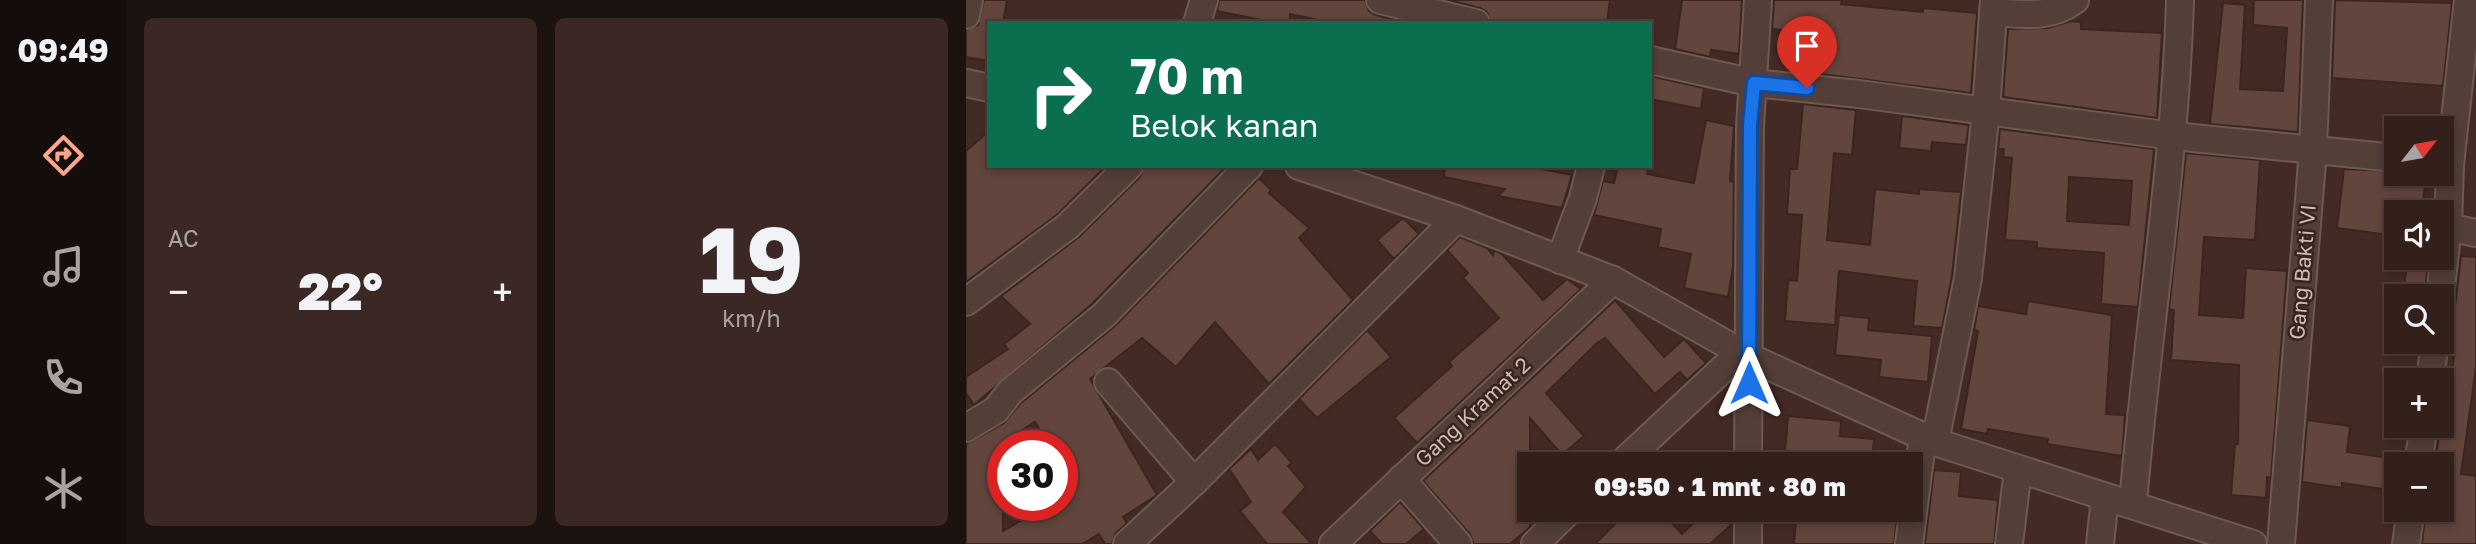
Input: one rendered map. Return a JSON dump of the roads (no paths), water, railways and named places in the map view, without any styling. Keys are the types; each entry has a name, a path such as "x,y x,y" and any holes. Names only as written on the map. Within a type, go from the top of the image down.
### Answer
{"street":[{"path":"966,15 970,0"},
{"path":"1198,21 1203,0"},
{"path":"1748,452 1745,354 1750,126 1758,0"},
{"path":"1909,544 1929,438 1968,278 1986,111 1993,6 2028,15 2060,12 2075,0"},
{"path":"2133,503 2142,391 2173,135 2180,0"},
{"name":"Gang Bakti VI","path":"2281,544 2313,150 2319,0"},
{"path":"2452,116 2468,0"},
{"path":"1387,9 1463,21"},
{"path":"1652,60 1754,83 2173,135 2384,157"},
{"path":"966,83 987,88"},
{"path":"966,302 1068,226 1127,168"},
{"path":"966,428 993,412 1010,392 1074,342 1136,285 1247,168"},
{"path":"1311,168 1341,173 1613,280 1745,354 1929,438 2018,470 2133,503 2197,535 2253,544"},
{"path":"1560,260 1583,198 1590,168"},
{"path":"1127,544 1194,482 1456,219"},
{"path":"2454,228 2476,233"},
{"name":"Gang Kramat 2","path":"1333,544 1613,280"},
{"path":"1634,452 1745,354"},
{"path":"1108,382 1194,482"},
{"path":"2009,544 2018,470"},
{"path":"1401,479 1458,544"},
{"path":"2101,544 2105,497"},
{"path":"1535,544 1558,522"},
{"path":"1748,522 1748,544"},
{"path":"2406,544 2409,522"}]}
